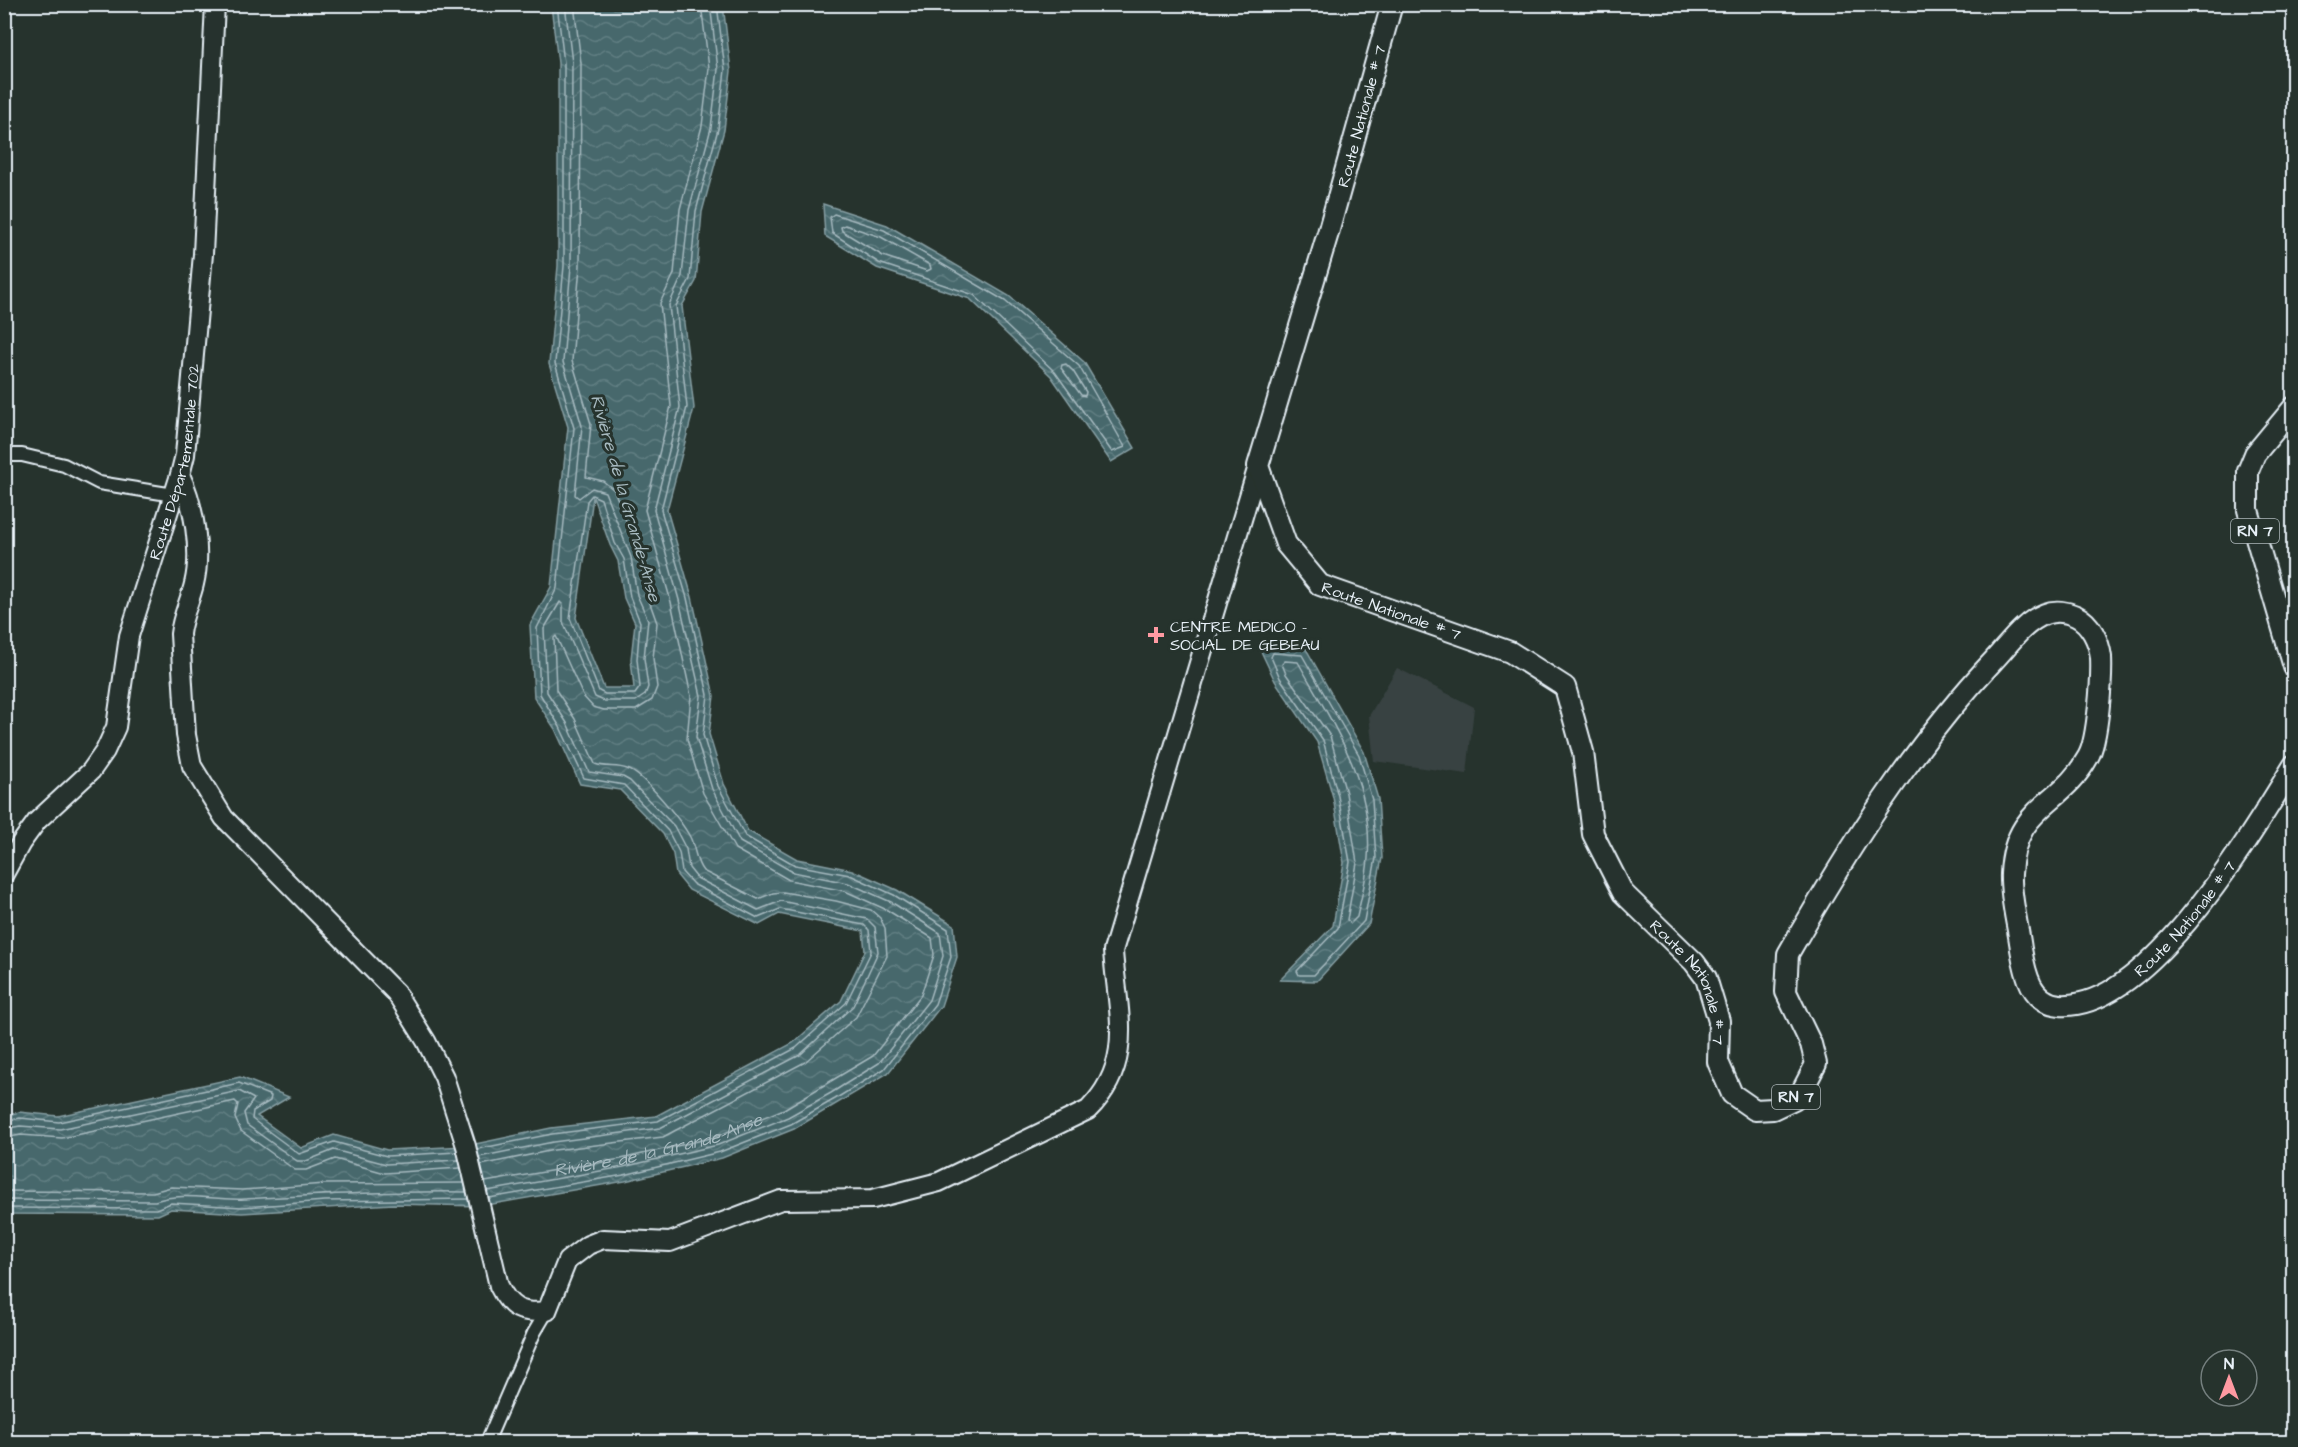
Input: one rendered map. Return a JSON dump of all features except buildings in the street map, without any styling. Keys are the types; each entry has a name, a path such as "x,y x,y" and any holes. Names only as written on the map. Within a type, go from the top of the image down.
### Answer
{"main road":[{"name":"Route Nationale # 7","path":"1392,4 1328,233 1258,466 1286,544 1320,585 1510,652 1565,687 1583,752 1593,834 1623,893 1694,962 1706,978 1719,1021 1718,1062 1732,1094 1755,1110 1773,1109 1794,1099 1802,1092 1816,1064 1811,1044 1786,992 1788,954 1808,918 1910,761 1956,702 2022,629 2046,613 2062,612 2079,617 2093,631 2100,657 2096,732 2090,755 2078,771 2023,826 2016,840 2010,876 2025,974 2036,993 2051,1004 2071,1006 2091,1001 2127,982 2196,912 2235,860 2294,765"},
{"name":"RN 7","path":"2294,407 2255,454 2248,471 2248,510 2294,667"}],"street":[{"name":"Route Départementale 702","path":"4,874 21,843 37,821 91,771 105,751 116,727 129,636 180,475 185,454 203,254 215,4"},
{"path":"4,455 22,455 64,465 99,483 174,495"},
{"path":"487,1443 534,1333 547,1311 567,1261 588,1245 603,1239 670,1242 781,1200 873,1199 939,1182 1088,1110 1102,1096 1111,1079 1119,1052 1121,1035 1113,951 1258,466"},
{"path":"180,475 194,512 195,534 194,582 182,618 180,633 186,735 192,766 224,818 396,993 426,1041 444,1077 466,1146 499,1286 506,1300 514,1308 529,1313 547,1311"}],"shaded area":[{"path":"1397,668 1474,707 1467,774 1374,761 1369,716"}],"water":[{"name":"Rivière de la Grande-Anse","path":"551,5 723,5 731,71 724,130 702,212 696,281 682,306 694,408 667,510 692,597 714,696 709,734 724,784 748,831 797,859 852,870 897,890 954,925 957,957 941,1006 888,1073 794,1129 722,1158 625,1181 481,1206 393,1204 242,1213 171,1209 158,1215 5,1214 5,1116 19,1112 58,1116 240,1077 289,1097 257,1116 301,1148 334,1135 387,1150 466,1146 551,1128 656,1116 793,1043 841,1001 865,951 863,931 779,914 759,925 689,890 676,874 673,854 663,834 620,790 580,784 555,729 534,697 530,625 551,587 568,427 549,364 558,266 558,63","holes":["593,497 618,561 624,598 635,623 631,659 634,688 604,688 576,618"]},
{"path":"823,204 887,225 1009,296 1084,362 1135,448 1111,462 1051,376 970,299 877,268 825,236"},
{"path":"1259,647 1305,647 1364,752 1378,799 1382,858 1369,924 1317,981 1280,980 1333,926 1344,863 1333,797 1317,742 1275,681"}],"place":[{"name":"CENTRE MEDICO - SOCIAL DE GEBEAU","path":"1156,635"}]}
